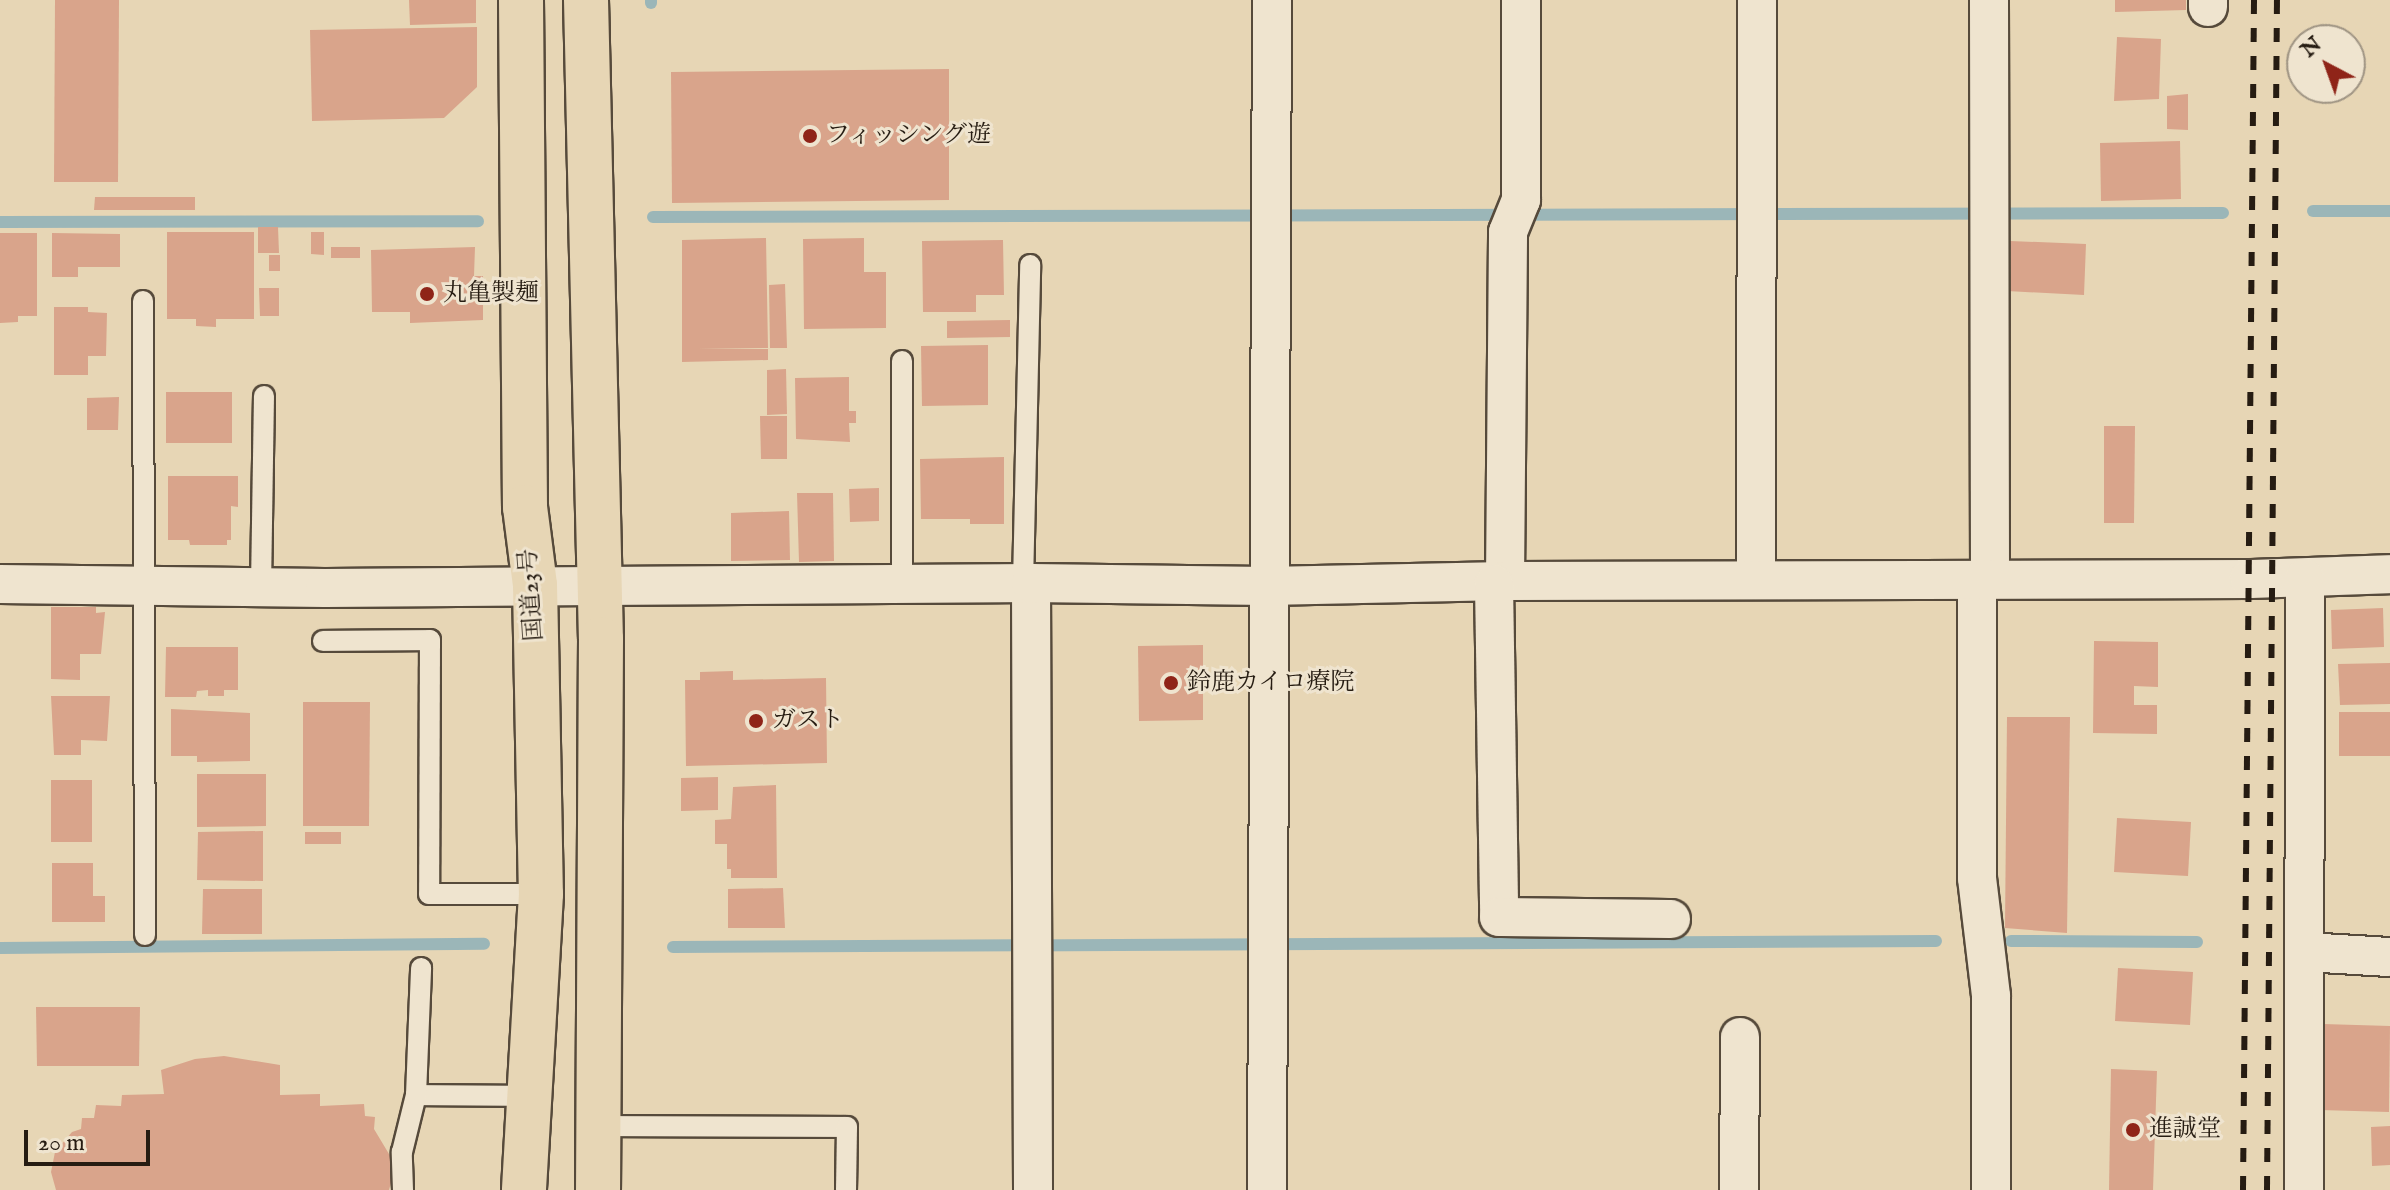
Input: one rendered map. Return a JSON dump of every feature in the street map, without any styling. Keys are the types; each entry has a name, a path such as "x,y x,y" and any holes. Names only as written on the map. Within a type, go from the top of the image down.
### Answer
{"highway":[{"name":"国道23号","path":"521,0 525,507 535,585 541,894 532,1096 524,1190"},
{"path":"586,0 600,588 598,1190"}],"street":[{"path":"1267,1190 1267,586 1272,0"},
{"path":"1521,0 1499,583 1499,917 1671,919"},
{"path":"1756,580 1757,0"},
{"path":"1989,0 1990,228 1977,878 1991,996 1991,1190"},
{"path":"0,584 535,585 600,588 1027,584 1267,586 2305,578 2390,574"},
{"path":"2304,1190 2305,578"},
{"path":"1027,584 1033,947 1033,1190"},
{"path":"2305,952 2390,957"},
{"path":"1739,1190 1740,1037"}],"lane":[{"path":"1027,584 1030,265"},
{"path":"143,301 145,935"},
{"path":"902,361 902,585"},
{"path":"261,586 264,396"},
{"path":"323,641 430,640 429,894 541,894"},
{"path":"403,1190 402,1152 416,1095 421,968"},
{"path":"416,1095 532,1096"},
{"path":"598,1126 847,1127 846,1190"}],"building":[{"path":"55,0 119,0 118,182 54,182"},
{"path":"409,0 476,0 476,23 410,25"},
{"path":"2115,0 2186,0 2186,10 2115,12"},
{"path":"477,27 477,87 444,118 312,121 310,30"},
{"path":"2117,37 2161,39 2159,99 2114,101"},
{"name":"フィッシング遊","path":"949,69 949,200 672,203 671,72"},
{"path":"2188,94 2188,130 2167,129 2167,96"},
{"path":"2180,141 2181,199 2101,201 2100,143"},
{"path":"95,197 195,197 195,210 94,210"},
{"path":"258,227 278,227 279,253 258,253"},
{"path":"167,232 254,232 254,319 216,319 216,327 196,326 196,319 167,319"},
{"path":"311,232 324,232 324,255 311,254"},
{"path":"0,233 37,233 37,316 18,316 18,322 0,323"},
{"path":"52,233 120,234 120,267 78,267 78,277 52,277"},
{"path":"766,238 768,348 698,349 768,349 768,360 682,362 682,240"},
{"path":"864,238 864,272 886,272 886,328 804,329 803,239"},
{"path":"1003,240 1004,295 976,295 976,312 923,312 922,241"},
{"path":"2010,241 2086,244 2084,295 2007,291"},
{"path":"331,247 360,247 360,258 331,258"},
{"name":"丸亀製麺","path":"475,247 474,276 483,276 483,320 410,323 410,312 372,312 371,250"},
{"path":"269,255 280,255 280,271 269,271"},
{"path":"785,284 787,348 770,348 769,285"},
{"path":"259,288 279,288 279,316 260,316"},
{"path":"54,307 88,307 88,312 107,313 106,356 88,356 88,375 54,375"},
{"path":"1010,320 1010,337 947,338 947,321"},
{"path":"988,345 988,405 922,406 921,346"},
{"path":"786,369 787,414 767,415 767,370"},
{"path":"849,377 849,411 856,411 856,423 849,423 850,442 796,439 795,378"},
{"path":"166,392 232,392 232,443 166,443"},
{"path":"119,397 118,430 87,430 87,398"},
{"path":"760,416 787,416 787,459 761,459"},
{"path":"2104,426 2135,426 2134,523 2104,523"},
{"path":"1004,457 1004,524 970,524 970,519 921,519 920,459"},
{"path":"168,476 238,476 238,507 231,506 231,540 227,540 227,545 190,545 189,540 168,540"},
{"path":"879,488 879,521 850,522 849,489"},
{"path":"797,493 833,493 834,561 799,562"},
{"path":"789,511 790,560 731,561 731,513"},
{"path":"51,607 96,607 96,613 105,612 101,654 80,654 80,680 51,679"},
{"path":"2383,608 2384,647 2332,649 2331,610"},
{"path":"2094,641 2158,642 2158,687 2134,686 2134,705 2157,705 2157,734 2093,733"},
{"name":"鈴鹿カイロ療院","path":"1203,645 1203,720 1139,721 1138,646"},
{"path":"166,647 238,647 238,690 224,690 224,696 208,696 208,690 197,691 196,697 165,697"},
{"path":"2390,663 2390,704 2340,705 2338,664"},
{"name":"ガスト","path":"733,671 733,680 826,678 827,763 686,766 685,680 700,680 700,672"},
{"path":"51,696 110,696 107,741 81,740 81,755 54,755"},
{"path":"303,702 370,702 369,826 303,826"},
{"path":"171,709 250,713 250,761 197,762 197,756 171,756"},
{"path":"2339,712 2390,712 2390,756 2339,756"},
{"path":"2007,717 2070,717 2067,933 2005,928"},
{"path":"197,774 266,774 266,826 197,827"},
{"path":"718,777 718,810 681,811 681,778"},
{"path":"51,780 92,780 92,842 51,842"},
{"path":"776,785 777,878 731,878 731,869 727,869 727,844 715,844 715,820 731,819 733,787"},
{"path":"2117,818 2191,822 2188,876 2114,872"},
{"path":"263,831 263,881 197,880 198,832"},
{"path":"305,832 341,832 341,844 305,844"},
{"path":"52,863 93,863 93,896 105,896 105,922 52,922"},
{"path":"783,888 785,928 728,928 728,889"},
{"path":"203,889 262,889 262,934 202,934"},
{"path":"2118,968 2193,972 2190,1025 2115,1021"},
{"path":"36,1007 140,1007 139,1066 37,1066"},
{"path":"2323,1024 2390,1026 2389,1112 2320,1110"},
{"path":"224,1056 280,1065 280,1095 320,1094 320,1106 364,1104 365,1116 375,1117 374,1129 392,1159 394,1172 389,1190 56,1190 51,1172 55,1152 72,1132 81,1129 82,1118 94,1118 96,1105 121,1106 122,1095 164,1094 161,1070 195,1059"},
{"name":"進誠堂","path":"2111,1069 2157,1071 2153,1190 2109,1190"},
{"path":"2390,1126 2390,1165 2372,1166 2371,1127"}],"waterway":[{"path":"2313,211 2390,211"},
{"path":"653,217 2223,213"},
{"path":"0,222 478,221"},
{"path":"673,947 1936,941"},
{"path":"2011,941 2197,942"},
{"path":"0,948 484,944"}],"railway":[{"path":"2243,1190 2254,0"},
{"path":"2267,1190 2277,0"}],"place":[{"name":"フィッシング遊","path":"810,136"},
{"name":"丸亀製麺","path":"427,294"},
{"name":"鈴鹿カイロ療院","path":"1171,683"},
{"name":"ガスト","path":"756,721"},
{"name":"進誠堂","path":"2133,1130"}]}
